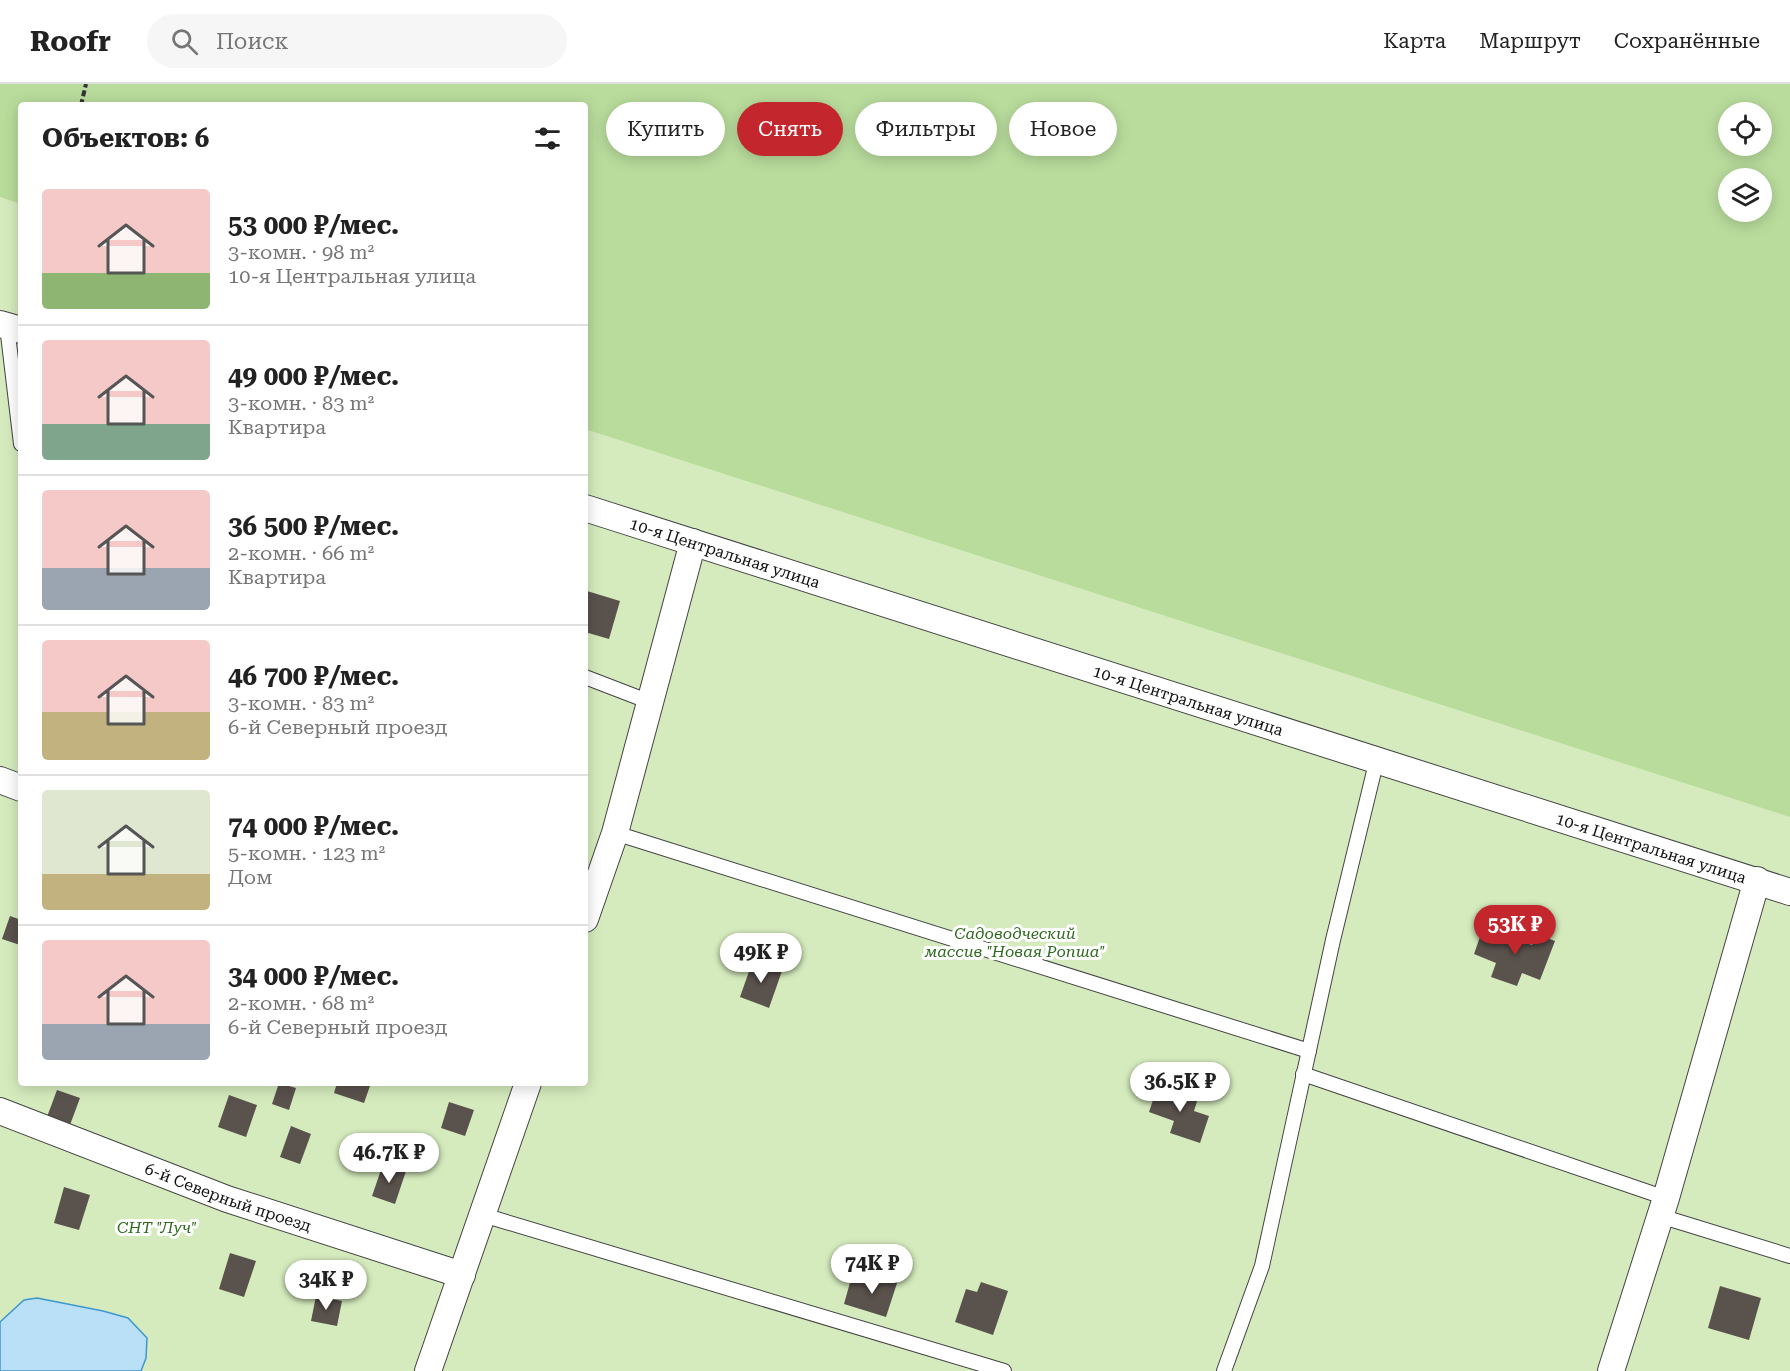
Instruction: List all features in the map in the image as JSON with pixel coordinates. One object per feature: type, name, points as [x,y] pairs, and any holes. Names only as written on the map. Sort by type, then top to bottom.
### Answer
[{"type":"street","name":"10-я Центральная улица","points":[[588,509],[1790,892]]},
{"type":"street","points":[[588,911],[615,833],[693,542]]},
{"type":"street","points":[[0,780],[18,787]]},
{"type":"street","points":[[1611,1371],[1663,1207],[1757,880]]},
{"type":"street","points":[[428,1371],[527,1086]]},
{"type":"street","name":"6-й Северный проезд","points":[[0,1111],[227,1198],[462,1275]]},
{"type":"lane","points":[[9,327],[18,415]]},
{"type":"lane","points":[[588,678],[650,702]]},
{"type":"lane","points":[[1224,1371],[1262,1266],[1333,940],[1377,759]]},
{"type":"lane","points":[[615,833],[1308,1051]]},
{"type":"lane","points":[[1304,1074],[1790,1256]]},
{"type":"lane","points":[[483,1215],[1004,1371]]},
{"type":"path","points":[[82,102],[86,84]]},
{"type":"green space","points":[[0,84],[1790,84],[1790,817],[588,430],[588,102],[18,102],[18,203],[0,197]]},
{"type":"green space","name":"Садоводческий массив \"Новая Ропша\"","points":[[0,163],[18,169],[18,1086],[588,1086],[588,354],[1790,743],[1790,1371],[0,1371]]},
{"type":"water","points":[[37,1298],[128,1318],[147,1338],[146,1358],[141,1371],[0,1371],[0,1322],[24,1300]]},
{"type":"building","points":[[588,591],[620,601],[609,639],[588,633]]},
{"type":"building","points":[[10,916],[18,919],[18,944],[2,939]]},
{"type":"building","points":[[1492,930],[1532,945],[1536,934],[1555,941],[1540,980],[1522,973],[1517,986],[1491,977],[1496,963],[1474,954],[1481,934],[1489,937]]},
{"type":"building","points":[[753,960],[782,971],[769,1008],[740,997]]},
{"type":"building","points":[[1158,1085],[1198,1098],[1194,1111],[1209,1116],[1200,1143],[1170,1133],[1174,1121],[1149,1112]]},
{"type":"building","points":[[278,1086],[296,1088],[289,1110],[272,1104]]},
{"type":"building","points":[[336,1086],[370,1086],[364,1103],[334,1093]]},
{"type":"building","points":[[57,1090],[80,1098],[67,1133],[44,1125]]},
{"type":"building","points":[[229,1095],[257,1105],[246,1137],[218,1127]]},
{"type":"building","points":[[449,1102],[474,1110],[465,1136],[441,1128]]},
{"type":"building","points":[[291,1126],[311,1134],[300,1164],[280,1157]]},
{"type":"building","points":[[383,1164],[406,1171],[395,1204],[372,1196]]},
{"type":"building","points":[[64,1187],[90,1195],[79,1230],[54,1223]]},
{"type":"building","points":[[230,1253],[256,1261],[244,1297],[219,1289]]},
{"type":"building","points":[[878,1273],[898,1280],[886,1317],[844,1304],[851,1279],[874,1286]]},
{"type":"building","points":[[981,1282],[1008,1291],[993,1335],[955,1322],[966,1289],[977,1292]]},
{"type":"building","points":[[1720,1286],[1761,1298],[1749,1340],[1708,1328]]},
{"type":"building","points":[[316,1296],[342,1301],[337,1326],[311,1321]]},
{"type":"park label","name":"СНТ \"Луч\"","points":[[157,1227]]}]
